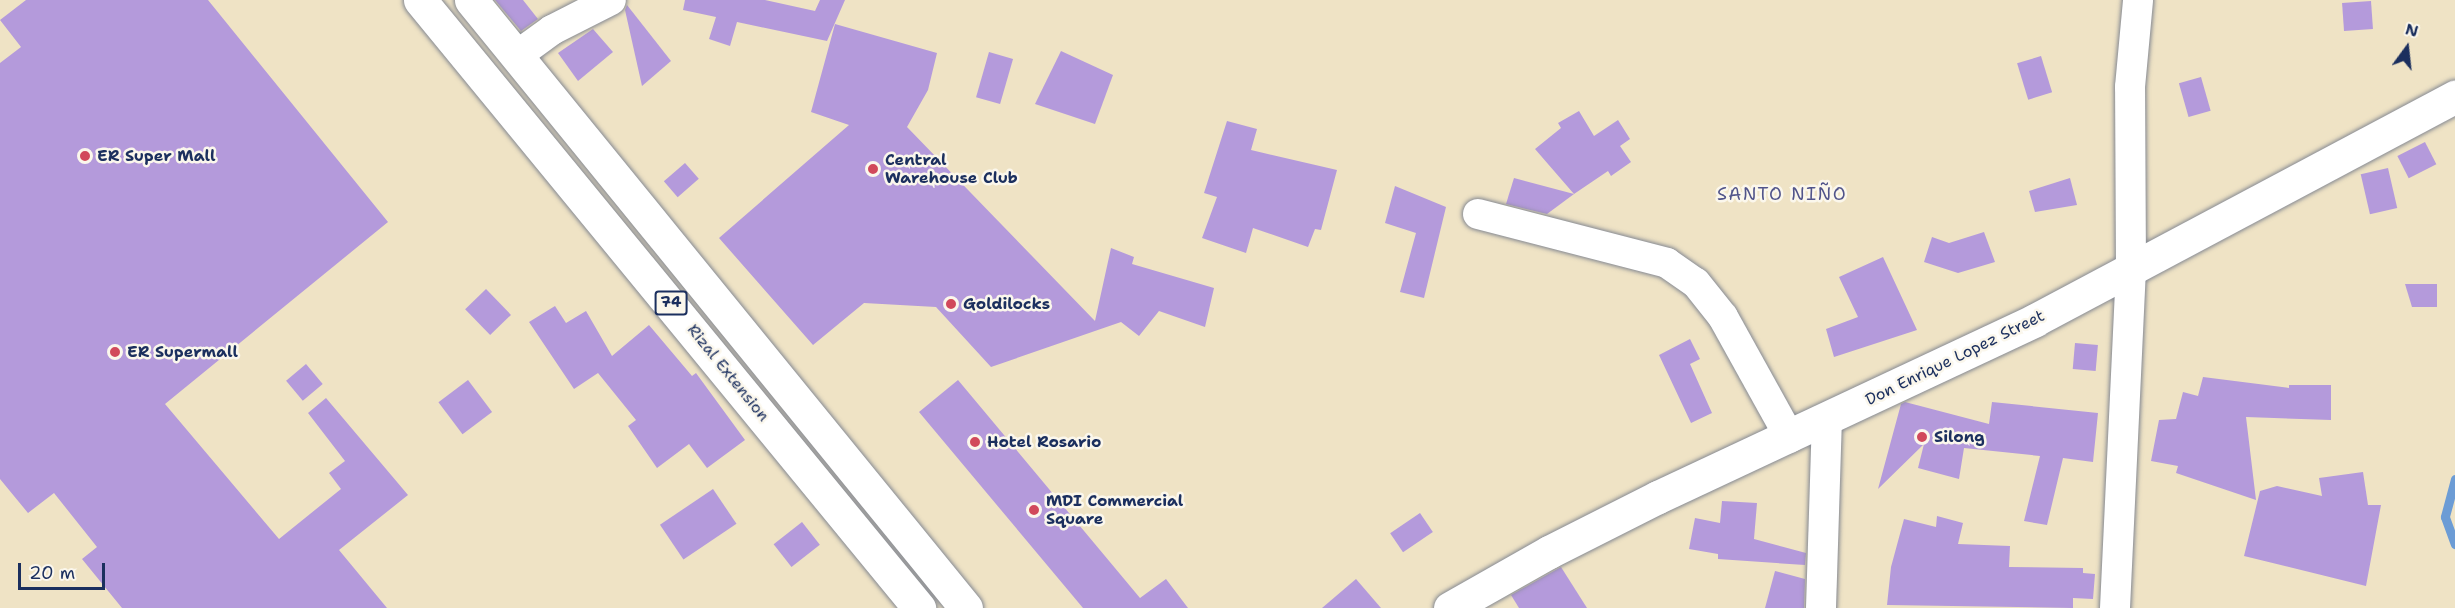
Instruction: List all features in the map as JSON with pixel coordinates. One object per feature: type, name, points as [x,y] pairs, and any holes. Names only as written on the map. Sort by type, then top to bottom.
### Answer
[{"type":"main road","name":"Rizal Extension","points":[[420,0],[919,608]]},
{"type":"main road","name":"74","points":[[471,0],[519,54],[554,106],[966,608]]},
{"type":"main road","name":"Don Enrique Lopez Street","points":[[1450,608],[1589,532],[2025,325],[2455,96]]},
{"type":"street","points":[[519,54],[552,30],[611,0]]},
{"type":"street","points":[[2115,608],[2130,268],[2130,87],[2138,0]]},
{"type":"street","points":[[1478,214],[1667,263],[1696,283],[1723,317],[1790,438]]},
{"type":"street","points":[[1821,608],[1827,420]]},
{"type":"building","name":"ER Supermall","points":[[26,0],[208,0],[388,222],[165,404],[279,539],[341,489],[329,473],[345,461],[308,413],[326,398],[408,495],[339,550],[387,608],[122,608],[82,559],[97,547],[54,493],[28,513],[0,479],[0,63],[21,47],[0,20]]},
{"type":"building","points":[[495,0],[523,0],[538,19],[521,31]]},
{"type":"building","points":[[685,0],[765,0],[815,11],[820,0],[845,0],[827,41],[737,22],[730,46],[709,39],[716,17],[683,10]]},
{"type":"building","points":[[2371,1],[2373,29],[2344,31],[2342,3]]},
{"type":"building","points":[[627,5],[671,61],[642,86],[625,10]]},
{"type":"building","name":"Central Warehouse Club","points":[[835,24],[937,53],[928,90],[907,127],[1095,321],[1111,248],[1134,257],[1132,264],[1214,288],[1205,327],[1159,311],[1139,336],[1121,322],[991,367],[936,307],[864,303],[813,345],[719,238],[849,125],[811,112]]},
{"type":"building","points":[[593,29],[613,52],[578,81],[558,53]]},
{"type":"building","points":[[1061,51],[1113,75],[1095,124],[1035,104]]},
{"type":"building","points":[[989,52],[1013,59],[1000,104],[976,97]]},
{"type":"building","points":[[2041,56],[2052,92],[2028,100],[2017,63]]},
{"type":"building","points":[[2201,77],[2211,111],[2189,117],[2179,83]]},
{"type":"building","points":[[1579,111],[1594,136],[1618,120],[1630,139],[1620,146],[1631,162],[1611,176],[1608,171],[1574,194],[1535,149],[1561,128],[1558,123]]},
{"type":"building","points":[[1227,121],[1257,129],[1251,150],[1337,170],[1321,230],[1315,229],[1308,247],[1253,228],[1246,253],[1202,238],[1217,197],[1204,193]]},
{"type":"building","points":[[2425,142],[2436,164],[2409,178],[2397,156]]},
{"type":"building","points":[[685,163],[699,179],[678,197],[664,181]]},
{"type":"building","points":[[2388,168],[2397,208],[2370,214],[2361,174]]},
{"type":"building","points":[[1514,178],[1574,194],[1547,214],[1506,204]]},
{"type":"building","points":[[2070,178],[2077,205],[2035,212],[2029,191]]},
{"type":"building","points":[[1395,186],[1446,207],[1424,298],[1400,292],[1416,233],[1385,223]]},
{"type":"building","points":[[1984,232],[1995,262],[1958,273],[1924,262],[1932,237],[1949,243]]},
{"type":"building","points":[[1883,257],[1917,330],[1834,357],[1826,329],[1858,317],[1839,277]]},
{"type":"building","points":[[2405,284],[2437,284],[2437,307],[2412,307]]},
{"type":"building","points":[[486,289],[511,315],[490,335],[465,309]]},
{"type":"building","points":[[555,306],[566,323],[586,311],[612,356],[649,325],[692,376],[696,373],[745,440],[707,468],[689,444],[657,468],[628,426],[636,420],[598,373],[574,389],[529,322]]},
{"type":"building","points":[[1690,339],[1700,359],[1690,364],[1712,413],[1691,423],[1659,355]]},
{"type":"building","points":[[2075,343],[2098,345],[2096,371],[2073,369]]},
{"type":"building","points":[[306,364],[323,384],[303,401],[286,381]]},
{"type":"building","points":[[2203,377],[2289,388],[2289,385],[2331,385],[2331,420],[2246,417],[2256,500],[2176,473],[2178,466],[2151,461],[2159,420],[2176,419],[2183,392],[2198,396]]},
{"type":"building","points":[[468,380],[492,412],[463,434],[438,402]]},
{"type":"building","name":"MDI Commercial Square","points":[[958,380],[1140,598],[1166,579],[1188,608],[1083,608],[919,412]]},
{"type":"building","points":[[1905,402],[1989,424],[1992,402],[2098,413],[2093,462],[2063,458],[2047,525],[2024,521],[2040,456],[1964,448],[1959,479],[1918,468],[1924,444],[1878,489],[1901,404]]},
{"type":"building","points":[[2363,472],[2368,505],[2381,505],[2366,586],[2244,556],[2260,491],[2277,486],[2322,496],[2319,478]]},
{"type":"building","points":[[713,489],[736,524],[683,560],[660,525]]},
{"type":"building","points":[[1722,501],[1757,503],[1754,539],[1806,553],[1805,565],[1718,559],[1718,554],[1689,549],[1695,518],[1720,523]]},
{"type":"building","points":[[1420,513],[1433,532],[1403,552],[1390,533]]},
{"type":"building","points":[[1937,516],[1963,523],[1958,544],[2010,546],[2009,567],[2083,568],[2083,573],[2095,574],[2093,599],[2073,598],[2073,608],[1887,605],[1891,567],[1904,519],[1936,527]]},
{"type":"building","points":[[802,522],[820,545],[791,567],[774,544]]},
{"type":"building","points":[[1561,567],[1587,608],[1519,608],[1511,595]]},
{"type":"building","points":[[1775,571],[1805,579],[1804,608],[1765,608]]},
{"type":"building","points":[[1356,579],[1381,608],[1322,608]]},
{"type":"waterway","points":[[2455,479],[2445,517],[2455,544]]},
{"type":"place","name":"ER Super Mall","points":[[85,156]]},
{"type":"place","name":"Central Warehouse Club","points":[[873,169]]},
{"type":"place","name":"Goldilocks","points":[[951,304]]},
{"type":"place","name":"ER Supermall","points":[[115,352]]},
{"type":"place","name":"Silong","points":[[1922,437]]},
{"type":"place","name":"Hotel Rosario","points":[[975,442]]},
{"type":"place","name":"MDI Commercial Square","points":[[1034,510]]},
{"type":"district","name":"SANTO NIÑO","points":[[1782,194]]}]
